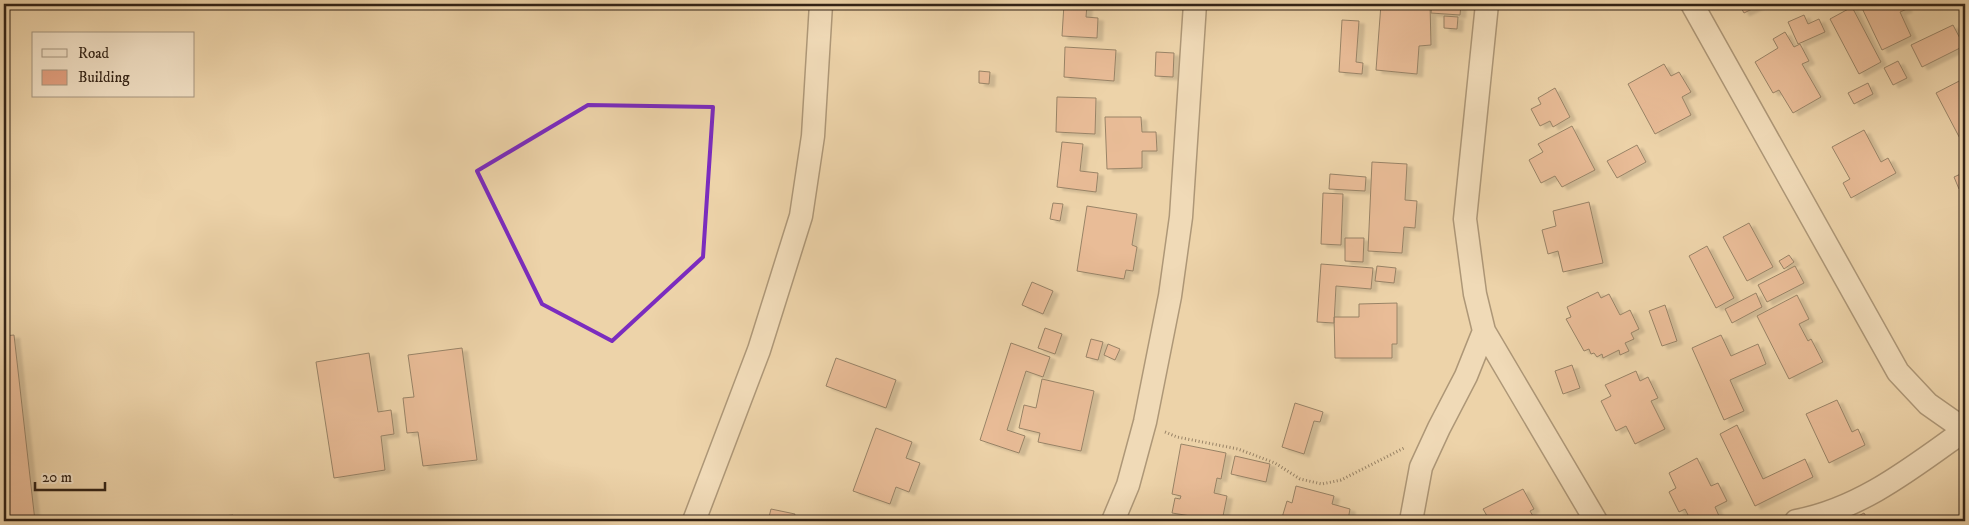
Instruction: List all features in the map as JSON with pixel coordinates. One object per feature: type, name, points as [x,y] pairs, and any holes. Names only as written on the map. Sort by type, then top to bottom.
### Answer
[{"type":"street","points":[[694,521],[760,350],[800,216],[813,136],[821,4]]},
{"type":"street","points":[[1112,521],[1128,485],[1145,422],[1170,296],[1182,217],[1196,4]]},
{"type":"street","points":[[1487,4],[1465,219],[1475,294],[1484,331],[1596,521]]},
{"type":"street","points":[[1692,4],[1898,372],[1928,404],[1965,430],[1879,490],[1819,517],[1796,521]]},
{"type":"street","points":[[1411,521],[1421,467],[1466,376],[1484,331]]},
{"type":"path","points":[[1145,422],[1177,437],[1238,448],[1275,464],[1300,479],[1322,484],[1341,480],[1406,447]]},
{"type":"highlighted area","points":[[588,105],[713,107],[703,257],[612,341],[542,304],[477,171]]},
{"type":"building","points":[[1064,4],[1087,5],[1086,17],[1098,18],[1097,38],[1062,36]]},
{"type":"building","points":[[1381,4],[1430,4],[1431,45],[1419,46],[1417,74],[1376,70]]},
{"type":"building","points":[[1432,4],[1461,4],[1460,15],[1431,13]]},
{"type":"building","points":[[1739,4],[1762,4],[1744,13]]},
{"type":"building","points":[[1860,4],[1904,4],[1907,9],[1900,12],[1911,36],[1882,50]]},
{"type":"building","points":[[1852,7],[1881,62],[1859,74],[1830,19]]},
{"type":"building","points":[[1804,15],[1808,24],[1819,19],[1825,32],[1798,44],[1788,22]]},
{"type":"building","points":[[1444,16],[1458,17],[1457,29],[1444,28]]},
{"type":"building","points":[[1342,20],[1359,21],[1356,62],[1363,63],[1362,74],[1339,72]]},
{"type":"building","points":[[1953,25],[1964,46],[1922,67],[1911,45]]},
{"type":"building","points":[[1785,32],[1794,47],[1800,44],[1809,61],[1802,64],[1821,97],[1793,113],[1779,90],[1773,93],[1755,62],[1778,48],[1773,39]]},
{"type":"building","points":[[1065,47],[1116,50],[1114,81],[1064,77]]},
{"type":"building","points":[[1156,52],[1174,53],[1173,77],[1155,76]]},
{"type":"building","points":[[1898,61],[1907,78],[1893,85],[1884,68]]},
{"type":"building","points":[[1664,64],[1671,76],[1679,72],[1691,92],[1682,97],[1691,115],[1655,134],[1628,84]]},
{"type":"building","points":[[979,71],[990,72],[989,84],[979,83]]},
{"type":"building","points":[[1965,78],[1965,148],[1936,93]]},
{"type":"building","points":[[1868,83],[1873,94],[1854,104],[1848,93]]},
{"type":"building","points":[[1555,88],[1570,117],[1553,127],[1550,121],[1540,126],[1531,109],[1541,104],[1538,98]]},
{"type":"building","points":[[1057,97],[1096,98],[1095,134],[1056,132]]},
{"type":"building","points":[[1105,117],[1141,117],[1142,132],[1156,132],[1157,151],[1142,151],[1142,168],[1107,169]]},
{"type":"building","points":[[1572,126],[1595,170],[1562,187],[1555,176],[1541,183],[1529,160],[1543,152],[1538,144]]},
{"type":"building","points":[[1864,130],[1881,162],[1888,158],[1896,173],[1851,198],[1843,183],[1850,179],[1832,147]]},
{"type":"building","points":[[1062,142],[1083,144],[1080,171],[1098,173],[1096,192],[1057,187]]},
{"type":"building","points":[[1637,145],[1646,162],[1617,178],[1607,161]]},
{"type":"building","points":[[1372,162],[1407,164],[1405,200],[1417,201],[1415,228],[1404,227],[1402,253],[1368,251]]},
{"type":"building","points":[[1965,172],[1965,186],[1959,189],[1954,177]]},
{"type":"building","points":[[1330,174],[1366,177],[1365,191],[1329,189]]},
{"type":"building","points":[[1323,193],[1343,194],[1341,245],[1321,244]]},
{"type":"building","points":[[1589,202],[1603,263],[1563,272],[1558,251],[1548,254],[1542,230],[1556,226],[1553,211]]},
{"type":"building","points":[[1053,203],[1063,204],[1060,221],[1050,219]]},
{"type":"building","points":[[1087,206],[1137,214],[1132,245],[1137,247],[1133,271],[1126,270],[1124,279],[1077,271]]},
{"type":"building","points":[[1749,223],[1773,267],[1747,281],[1723,237]]},
{"type":"building","points":[[1345,238],[1364,238],[1363,262],[1345,261]]},
{"type":"building","points":[[1707,246],[1734,298],[1716,308],[1689,256]]},
{"type":"building","points":[[1789,255],[1794,262],[1784,269],[1779,261]]},
{"type":"building","points":[[1321,264],[1373,268],[1371,289],[1336,286],[1334,323],[1317,322]]},
{"type":"building","points":[[1377,266],[1396,268],[1394,283],[1375,281]]},
{"type":"building","points":[[1795,266],[1804,283],[1767,302],[1758,285]]},
{"type":"building","points":[[1032,282],[1053,291],[1043,314],[1022,305]]},
{"type":"building","points":[[1598,292],[1601,298],[1609,294],[1620,315],[1630,310],[1639,329],[1631,333],[1634,339],[1625,343],[1629,351],[1620,355],[1619,350],[1603,358],[1602,354],[1597,357],[1594,353],[1591,354],[1589,349],[1584,351],[1566,319],[1571,317],[1567,307]]},
{"type":"building","points":[[1756,293],[1762,307],[1732,323],[1725,309]]},
{"type":"building","points":[[1797,295],[1809,319],[1799,324],[1808,341],[1811,339],[1823,362],[1789,379],[1757,316]]},
{"type":"building","points":[[1397,303],[1397,344],[1392,344],[1392,358],[1335,358],[1334,317],[1359,317],[1359,304]]},
{"type":"building","points":[[1665,305],[1677,341],[1662,346],[1649,311]]},
{"type":"building","points":[[1045,328],[1062,334],[1055,354],[1038,348]]},
{"type":"building","points":[[14,335],[35,521],[4,521],[4,336]]},
{"type":"building","points":[[1721,335],[1731,356],[1758,344],[1766,364],[1730,380],[1744,411],[1724,420],[1692,348]]},
{"type":"building","points":[[1091,339],[1103,342],[1098,360],[1086,357]]},
{"type":"building","points":[[1011,343],[1050,357],[1043,377],[1026,371],[1007,430],[1025,436],[1019,453],[980,440]]},
{"type":"building","points":[[1108,344],[1120,349],[1115,360],[1104,355]]},
{"type":"building","points":[[462,348],[477,460],[423,466],[418,432],[407,433],[403,398],[414,397],[408,355]]},
{"type":"building","points":[[369,353],[378,412],[391,410],[394,434],[381,436],[385,470],[334,478],[316,362]]},
{"type":"building","points":[[836,358],[896,380],[886,408],[826,386]]},
{"type":"building","points":[[1572,365],[1580,388],[1563,394],[1555,371]]},
{"type":"building","points":[[1636,371],[1640,381],[1648,377],[1658,398],[1651,401],[1665,429],[1635,444],[1626,426],[1616,431],[1601,401],[1611,396],[1605,385]]},
{"type":"building","points":[[1042,379],[1094,391],[1081,451],[1038,442],[1040,433],[1019,428],[1024,405],[1036,408]]},
{"type":"building","points":[[1837,400],[1852,432],[1858,429],[1865,445],[1829,463],[1806,414]]},
{"type":"building","points":[[1295,403],[1323,412],[1320,422],[1314,421],[1304,454],[1282,447]]},
{"type":"building","points":[[1737,425],[1763,479],[1805,459],[1813,477],[1755,506],[1720,434]]},
{"type":"building","points":[[876,428],[912,442],[906,458],[920,463],[909,492],[896,487],[890,504],[853,491]]},
{"type":"building","points":[[1181,444],[1226,453],[1221,479],[1217,478],[1214,493],[1227,496],[1222,521],[1172,513],[1175,498],[1180,499],[1181,496],[1172,494]]},
{"type":"building","points":[[1235,456],[1270,464],[1266,482],[1231,474]]},
{"type":"building","points":[[1697,458],[1711,486],[1718,483],[1727,501],[1715,507],[1719,516],[1708,521],[1691,521],[1685,509],[1679,512],[1669,492],[1676,488],[1669,473]]},
{"type":"building","points":[[1296,486],[1334,496],[1332,504],[1350,509],[1348,520],[1350,521],[1281,521],[1287,501],[1292,503]]},
{"type":"building","points":[[1523,489],[1534,509],[1530,511],[1536,521],[1490,521],[1483,509]]},
{"type":"building","points":[[771,509],[795,514],[793,521],[768,521]]},
{"type":"building","points":[[1864,513],[1869,521],[1849,521]]},
{"type":"building","points":[[233,515],[233,521],[176,521]]}]
